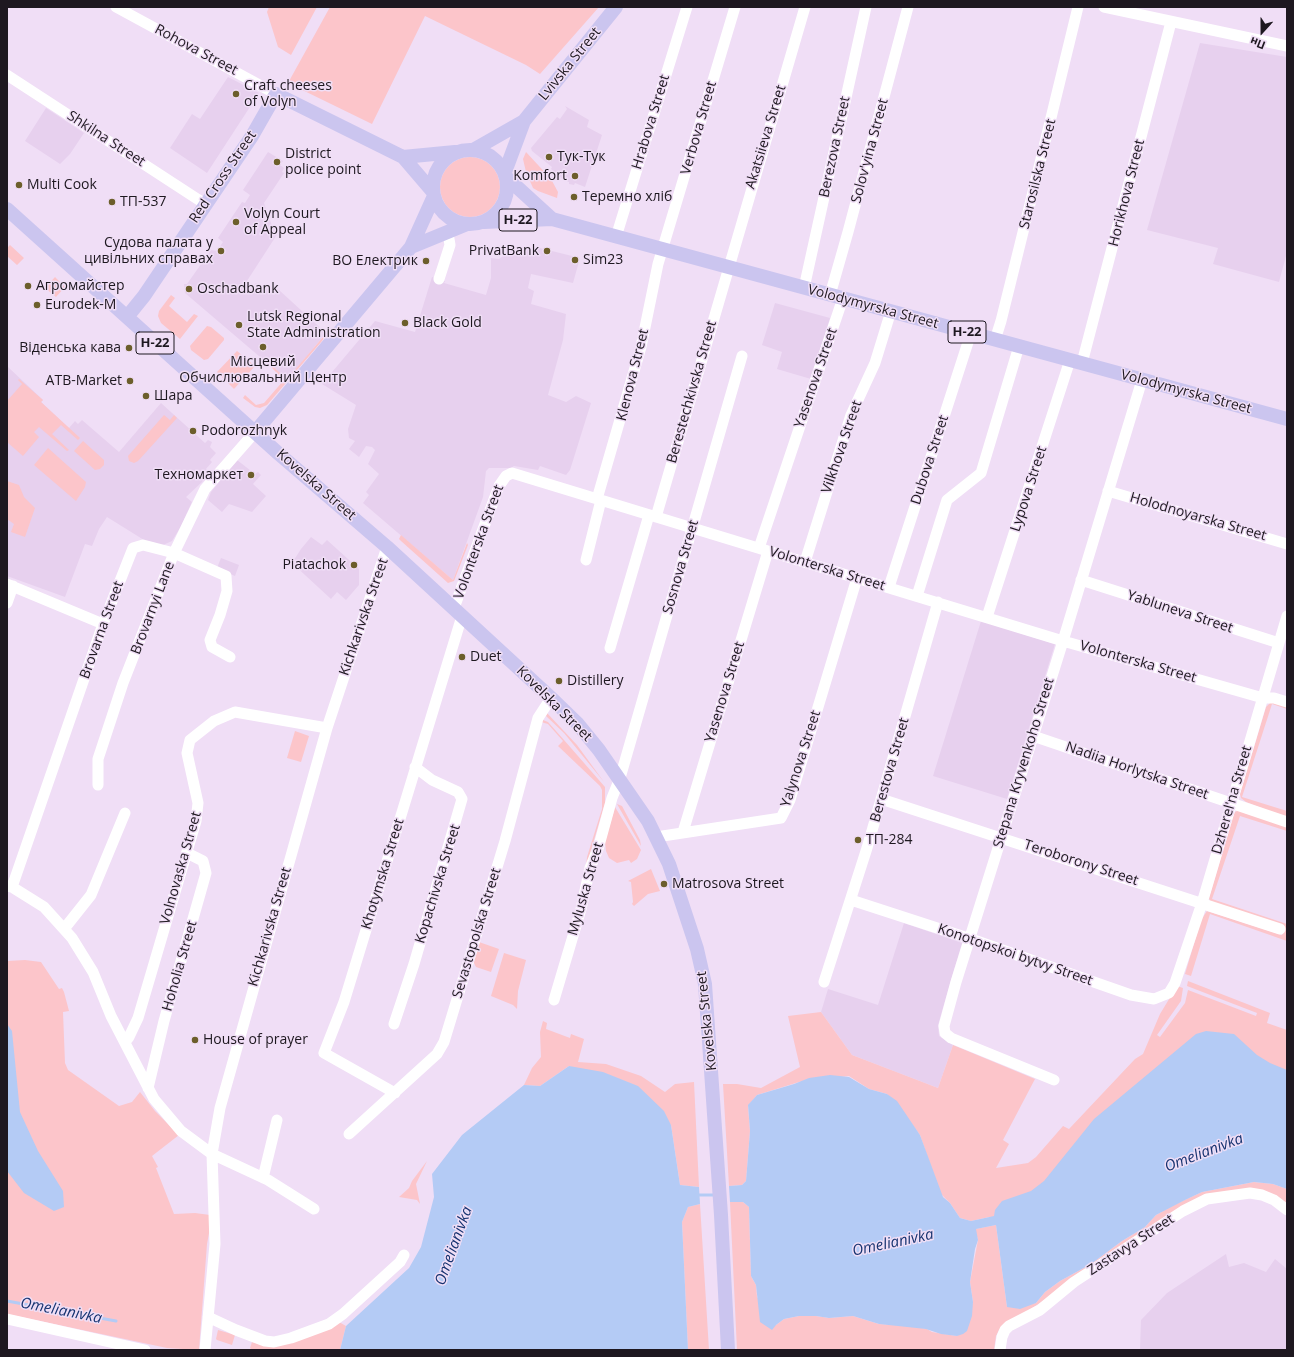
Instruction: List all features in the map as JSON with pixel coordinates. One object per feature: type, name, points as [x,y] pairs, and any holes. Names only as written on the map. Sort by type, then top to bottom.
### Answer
[{"type":"main road","name":"Lvivska Street","points":[[505,175],[524,121],[616,7]]},
{"type":"main road","points":[[276,94],[403,157],[434,194],[438,206],[446,215],[456,221],[467,224]]},
{"type":"main road","name":"Red Cross Street","points":[[127,318],[144,296],[252,136],[276,94]]},
{"type":"main road","name":"Lvivska Street","points":[[473,150],[524,121]]},
{"type":"main road","name":"Н-22","points":[[254,432],[411,247],[434,194],[434,179],[438,168],[446,158],[457,152],[473,150],[486,153],[497,161],[505,175]]},
{"type":"main road","points":[[403,157],[457,152]]},
{"type":"main road","points":[[484,222],[495,214],[504,204],[507,191],[505,175]]},
{"type":"main road","name":"Volodymyrska Street","points":[[505,175],[552,219]]},
{"type":"main road","name":"Kovelska Street","points":[[7,209],[254,432],[387,547],[551,698],[577,724],[620,778],[648,821],[669,864],[688,918],[705,984],[719,1175],[728,1350]]},
{"type":"main road","name":"Volodymyrska Street","points":[[484,222],[552,219],[1287,419]]},
{"type":"main road","name":"Н-22","points":[[411,247],[467,224],[484,222]]},
{"type":"street","name":"Rohova Street","points":[[116,7],[276,94]]},
{"type":"street","name":"Hrabova Street","points":[[616,237],[687,7]]},
{"type":"street","name":"Verbova Street","points":[[664,250],[735,7]]},
{"type":"street","name":"Akatsiieva Street","points":[[728,267],[805,7]]},
{"type":"street","name":"Berezova Street","points":[[804,288],[866,7]]},
{"type":"street","name":"Solov'yina Street","points":[[836,296],[850,224],[908,7]]},
{"type":"street","name":"Starosilska Street","points":[[995,340],[1025,228],[1078,7]]},
{"type":"street","points":[[1104,7],[1287,46]]},
{"type":"street","name":"Horikhova Street","points":[[1076,362],[1171,22]]},
{"type":"street","name":"Shkilna Street","points":[[7,75],[205,204]]},
{"type":"street","points":[[439,279],[450,244],[448,233]]},
{"type":"street","name":"Klenova Street","points":[[586,560],[599,499],[634,375],[658,264],[664,250]]},
{"type":"street","name":"Berestechkivska Street","points":[[610,648],[653,516],[728,267]]},
{"type":"street","name":"Yasenova Street","points":[[683,832],[836,296]]},
{"type":"street","name":"Vilkhova Street","points":[[805,562],[850,415],[875,363],[891,311]]},
{"type":"street","name":"Dubova Street","points":[[889,587],[971,333]]},
{"type":"street","points":[[916,596],[947,500],[981,473],[1019,346]]},
{"type":"street","name":"Sosnova Street","points":[[620,778],[742,356]]},
{"type":"street","name":"Lypova Street","points":[[987,617],[1076,362]]},
{"type":"street","name":"Stepana Kryvenkoho Street","points":[[1054,1080],[962,1043],[945,1033],[944,1026],[956,982],[1063,641],[1142,380]]},
{"type":"street","points":[[174,553],[205,489],[254,432]]},
{"type":"street","name":"Volonterska Street","points":[[458,612],[499,486],[506,476],[512,473],[1063,641],[1263,698],[1274,698],[1287,702]]},
{"type":"street","name":"Holodnoyarska Street","points":[[1108,491],[1287,544]]},
{"type":"street","name":"Brovarna Street","points":[[10,886],[103,624],[133,548],[143,545],[174,553]]},
{"type":"street","name":"Kichkarivska Street","points":[[205,1350],[214,1244],[212,1154],[227,1080],[327,728],[387,547]]},
{"type":"street","name":"Brovarnyi Lane","points":[[98,785],[98,759],[123,683],[174,553],[226,576],[227,591],[220,615],[210,640],[212,647],[230,657]]},
{"type":"street","name":"Yalynova Street","points":[[656,837],[781,818],[790,800],[857,578]]},
{"type":"street","name":"Yabluneva Street","points":[[1081,580],[1279,643]]},
{"type":"street","points":[[7,603],[10,585],[103,624]]},
{"type":"street","name":"Berestova Street","points":[[824,982],[882,799],[938,602]]},
{"type":"street","name":"Khotymska Street","points":[[395,1093],[324,1053],[344,1002],[415,767],[458,612]]},
{"type":"street","name":"Dzherelʹna Street","points":[[1175,983],[1202,903],[1287,616]]},
{"type":"street","name":"Sevastopolska Street","points":[[349,1134],[437,1054],[448,1033],[505,841],[538,718],[551,698]]},
{"type":"street","name":"Volnovaska Street","points":[[125,1042],[138,1018],[187,853],[198,808],[186,753],[189,742],[214,721],[235,712],[327,728]]},
{"type":"street","name":"Nadiia Horlytska Street","points":[[1033,736],[1287,822]]},
{"type":"street","name":"Kopachivska Street","points":[[394,1024],[414,964],[462,799],[458,792],[432,780],[415,767]]},
{"type":"street","name":"Myluska Street","points":[[554,1000],[581,909],[590,868],[598,848],[612,798],[620,778]]},
{"type":"street","name":"Teroborony Street","points":[[882,799],[1280,929]]},
{"type":"street","points":[[64,929],[91,895],[125,813]]},
{"type":"street","name":"Hoholia Street","points":[[148,1088],[164,1021],[206,873],[203,861],[187,853]]},
{"type":"street","points":[[10,886],[44,907],[64,929],[93,972],[107,1007],[157,1104],[181,1131],[212,1154],[263,1178],[314,1209]]},
{"type":"street","name":"Konotopskoi bytvy Street","points":[[851,900],[970,939],[1131,995],[1154,999],[1162,997],[1169,993],[1175,983]]},
{"type":"street","points":[[263,1178],[277,1120]]},
{"type":"street","name":"Zastavya Street","points":[[1000,1350],[1002,1337],[1005,1330],[1009,1326],[1044,1307],[1074,1282],[1183,1211],[1207,1199],[1250,1194],[1268,1198],[1287,1210]]},
{"type":"street","points":[[208,1317],[265,1341],[274,1342],[291,1338],[329,1324],[343,1314],[400,1262],[404,1255]]},
{"type":"street","points":[[7,1319],[145,1350]]},
{"type":"shaded area","points":[[269,7],[317,7],[291,55],[278,47],[267,12]]},
{"type":"shaded area","points":[[330,7],[599,7],[540,74],[526,65],[425,16],[372,124],[288,83]]},
{"type":"shaded area","points":[[1200,43],[1287,57],[1287,252],[1279,282],[1213,264],[1218,248],[1147,230]]},
{"type":"shaded area","points":[[228,77],[259,93],[207,173],[170,148],[192,114],[200,119]]},
{"type":"shaded area","points":[[565,106],[589,120],[587,127],[602,135],[585,187],[575,183],[574,185],[569,184],[569,182],[564,180],[551,169],[552,167],[532,151],[531,148],[557,117],[560,119],[567,109]]},
{"type":"shaded area","points":[[46,108],[84,133],[70,154],[60,164],[25,141]]},
{"type":"shaded area","points":[[268,152],[283,161],[280,165],[284,168],[282,172],[284,173],[264,203],[272,226],[278,233],[245,284],[251,289],[256,283],[259,286],[261,284],[274,295],[279,290],[326,333],[287,380],[185,293],[184,284],[187,284],[211,250],[217,251],[223,242],[218,238],[242,202],[245,203],[250,195],[243,190]]},
{"type":"shaded area","points":[[526,152],[551,179],[558,192],[557,198],[533,188],[526,172],[523,159]]},
{"type":"shaded area","points":[[470,157],[487,162],[495,170],[500,187],[495,204],[487,212],[470,217],[453,212],[445,204],[440,187],[445,170],[453,162]]},
{"type":"shaded area","points":[[10,245],[24,258],[17,265],[7,256],[7,248]]},
{"type":"shaded area","points":[[536,247],[580,258],[573,283],[531,274],[528,288],[534,291],[531,304],[566,314],[563,340],[548,395],[566,402],[576,396],[591,403],[570,470],[566,475],[540,466],[538,470],[514,466],[511,468],[489,468],[486,471],[483,497],[453,580],[363,503],[369,495],[366,492],[379,474],[368,464],[375,450],[372,447],[366,446],[359,457],[349,449],[355,441],[349,438],[348,429],[356,405],[322,384],[375,321],[415,332],[432,277],[445,281],[444,283],[486,295],[491,278],[491,258],[499,259],[519,248],[529,250],[535,249]]},
{"type":"shaded area","points":[[55,277],[65,287],[56,297],[45,288]]},
{"type":"shaded area","points":[[171,295],[175,298],[169,306],[187,322],[194,314],[198,316],[180,339],[161,323],[158,316],[159,311]]},
{"type":"shaded area","points":[[775,303],[830,318],[811,379],[777,369],[782,352],[762,345]]},
{"type":"shaded area","points":[[207,326],[211,327],[224,338],[224,340],[208,359],[204,360],[191,350],[190,346]]},
{"type":"shaded area","points":[[329,330],[322,341],[267,405],[260,408],[255,407],[243,398],[245,395],[256,405],[264,403],[284,380],[272,368],[271,365],[287,379]]},
{"type":"shaded area","points":[[237,351],[255,366],[234,389],[217,372]]},
{"type":"shaded area","points":[[8,367],[43,400],[41,402],[69,428],[75,421],[78,424],[82,420],[119,452],[161,403],[205,443],[208,440],[212,442],[210,447],[216,453],[210,460],[212,462],[206,469],[209,472],[202,482],[186,497],[192,502],[172,541],[163,545],[152,545],[107,517],[99,529],[92,546],[85,544],[65,597],[7,576]]},
{"type":"shaded area","points":[[19,379],[43,400],[41,402],[80,438],[78,440],[61,425],[52,434],[69,450],[67,451],[39,427],[34,432],[39,437],[23,456],[7,442],[7,401],[22,384],[18,380]]},
{"type":"shaded area","points":[[164,415],[170,420],[174,415],[177,418],[138,461],[134,463],[129,461],[128,456]]},
{"type":"shaded area","points":[[83,441],[104,460],[104,465],[100,469],[95,470],[74,451]]},
{"type":"shaded area","points":[[48,448],[86,482],[85,487],[76,501],[34,465]]},
{"type":"shaded area","points":[[237,460],[255,474],[258,472],[261,475],[253,484],[266,496],[252,512],[229,504],[222,512],[208,500],[211,492]]},
{"type":"shaded area","points":[[7,481],[19,485],[24,497],[35,508],[25,537],[11,532],[14,524],[7,519]]},
{"type":"shaded area","points":[[401,535],[453,580],[467,543],[468,545],[454,581],[448,583],[399,539]]},
{"type":"shaded area","points":[[311,537],[322,545],[327,540],[359,569],[359,585],[346,600],[337,592],[331,599],[292,563]]},
{"type":"shaded area","points":[[221,558],[239,565],[235,576],[217,568]]},
{"type":"shaded area","points":[[981,621],[1055,644],[1007,799],[933,776]]},
{"type":"shaded area","points":[[1271,702],[1287,706],[1287,709],[1272,704],[1242,797],[1287,811],[1287,818],[1246,802],[1241,798],[1240,794],[1266,707]]},
{"type":"shaded area","points":[[547,713],[577,745],[604,782],[564,733],[546,716]]},
{"type":"shaded area","points":[[543,720],[548,722],[605,787],[605,803],[586,867],[587,857],[602,809],[602,790],[600,786],[558,746],[563,741],[548,724],[541,722]]},
{"type":"shaded area","points":[[295,731],[309,736],[301,762],[287,758]]},
{"type":"shaded area","points":[[617,804],[622,806],[640,840],[641,846]]},
{"type":"shaded area","points":[[615,807],[641,850],[637,859],[631,863],[629,860],[617,863],[609,858],[606,851],[605,842]]},
{"type":"shaded area","points":[[1239,810],[1287,824],[1287,831],[1240,816],[1212,899],[1287,924],[1287,941],[1210,914],[1191,976],[1185,974],[1201,920],[1207,911],[1282,935],[1285,928],[1210,901],[1209,898],[1233,817],[1235,812]]},
{"type":"shaded area","points":[[651,869],[660,891],[648,894],[634,906],[632,904],[631,882],[628,881]]},
{"type":"shaded area","points":[[904,923],[962,943],[938,1025],[939,1036],[953,1045],[938,1088],[852,1055],[821,1012],[828,989],[878,1005]]},
{"type":"shaded area","points":[[479,942],[499,949],[491,972],[476,967],[473,961]]},
{"type":"shaded area","points":[[504,953],[526,960],[518,991],[517,1009],[513,1005],[491,996]]},
{"type":"shaded area","points":[[25,960],[41,962],[59,989],[62,988],[64,992],[69,1011],[63,1012],[65,1063],[68,1070],[119,1106],[132,1102],[140,1092],[155,1111],[179,1135],[152,1156],[158,1167],[156,1168],[174,1214],[195,1213],[210,1215],[212,1217],[207,1244],[199,1350],[167,1348],[7,1314],[7,961]]},
{"type":"shaded area","points":[[1188,981],[1270,1013],[1267,1023],[1287,1030],[1287,1074],[1058,1173],[996,1218],[989,1217],[971,1221],[960,1218],[950,1203],[940,1193],[920,1135],[905,1115],[887,1094],[869,1089],[849,1076],[799,1082],[757,1095],[748,1106],[750,1131],[746,1181],[742,1185],[729,1186],[723,1084],[737,1084],[761,1088],[800,1067],[788,1016],[821,1012],[852,1055],[938,1088],[953,1045],[1035,1079],[1003,1140],[1009,1144],[996,1168],[1028,1163],[1036,1157],[1063,1126],[1069,1129],[1135,1059],[1143,1054],[1160,1014],[1177,986],[1183,988],[1181,1001],[1157,1035],[1160,1037],[1185,1003],[1188,990],[1256,1016],[1257,1013],[1187,986]]},
{"type":"shaded area","points":[[543,1021],[547,1023],[546,1029],[570,1038],[571,1034],[584,1039],[578,1062],[606,1064],[641,1076],[665,1092],[675,1084],[694,1082],[699,1187],[680,1185],[671,1125],[569,1066],[540,1086],[524,1085],[532,1068],[541,1057],[540,1032]]},
{"type":"shaded area","points":[[427,1161],[416,1184],[420,1204],[417,1200],[399,1197],[409,1188],[412,1181]]},
{"type":"shaded area","points":[[1254,1182],[1273,1184],[1287,1189],[1287,1208],[1276,1200],[1205,1194],[999,1330],[996,1336],[994,1350],[737,1350],[730,1202],[743,1202],[749,1207],[751,1276],[756,1285],[757,1297],[776,1325],[784,1319],[799,1316],[829,1318],[853,1316],[879,1324],[912,1326],[927,1329],[932,1332],[957,1336],[973,1302],[970,1282],[978,1240],[975,1229],[996,1225],[1007,1307],[1036,1303],[1045,1292],[1060,1281],[1091,1264],[1122,1241],[1145,1227],[1156,1215],[1202,1192]]},
{"type":"shaded area","points":[[700,1204],[709,1350],[688,1350],[682,1222],[688,1207]]},
{"type":"shaded area","points":[[1226,1254],[1229,1267],[1244,1263],[1266,1272],[1275,1259],[1287,1269],[1287,1350],[1140,1350],[1141,1320],[1167,1293]]},
{"type":"shaded area","points":[[339,1322],[346,1326],[340,1350],[252,1350],[250,1348],[252,1342],[269,1345]]},
{"type":"shaded area","points":[[218,1330],[235,1335],[232,1345],[216,1339]]},
{"type":"water","points":[[7,1024],[12,1031],[20,1112],[38,1151],[63,1191],[64,1207],[54,1211],[24,1193],[7,1171]]},
{"type":"water","points":[[1206,1031],[1234,1034],[1257,1055],[1270,1063],[1287,1070],[1287,1189],[1273,1184],[1254,1182],[1202,1192],[1156,1215],[1145,1227],[1122,1241],[1091,1264],[1060,1281],[1045,1292],[1036,1303],[1020,1309],[1007,1307],[996,1225],[976,1229],[978,1240],[975,1249],[970,1282],[973,1302],[972,1316],[967,1331],[957,1336],[941,1334],[926,1329],[879,1324],[853,1316],[829,1318],[799,1316],[784,1319],[772,1330],[760,1322],[756,1285],[751,1276],[749,1207],[743,1202],[730,1202],[729,1186],[742,1185],[746,1181],[750,1131],[748,1105],[757,1095],[809,1078],[830,1075],[849,1077],[869,1089],[887,1094],[897,1101],[920,1135],[943,1197],[950,1203],[960,1218],[971,1221],[994,1216],[995,1210],[1002,1201],[1031,1191],[1044,1181],[1094,1119],[1196,1034]]},
{"type":"water","points":[[569,1066],[603,1072],[638,1086],[664,1111],[671,1125],[680,1185],[699,1187],[700,1204],[688,1207],[682,1222],[688,1350],[340,1350],[346,1326],[409,1268],[421,1247],[434,1197],[432,1174],[462,1135],[524,1085],[540,1086]]},
{"type":"waterway","name":"Omelianivka","points":[[696,1195],[717,1195]]},
{"type":"waterway","name":"Omelianivka","points":[[7,1301],[116,1321]]},
{"type":"place","name":"Craft cheeses of Volyn","points":[[236,94]]},
{"type":"place","name":"Тук-Тук","points":[[549,157]]},
{"type":"place","name":"District police point","points":[[277,162]]},
{"type":"place","name":"Komfort","points":[[575,176]]},
{"type":"place","name":"Multi Cook","points":[[19,185]]},
{"type":"place","name":"Теремно хліб","points":[[574,197]]},
{"type":"place","name":"ТП-537","points":[[112,202]]},
{"type":"place","name":"Volyn Court of Appeal","points":[[236,222]]},
{"type":"place","name":"Судова палата у цивільних справах","points":[[221,251]]},
{"type":"place","name":"PrivatBank","points":[[547,251]]},
{"type":"place","name":"Sim23","points":[[575,260]]},
{"type":"place","name":"ВО Електрик","points":[[426,261]]},
{"type":"place","name":"Агромайстер","points":[[28,286]]},
{"type":"place","name":"Oschadbank","points":[[189,289]]},
{"type":"place","name":"Eurodek-M","points":[[37,305]]},
{"type":"place","name":"Black Gold","points":[[405,323]]},
{"type":"place","name":"Lutsk Regional State Administration","points":[[239,325]]},
{"type":"place","name":"Місцевий Обчислювальний Центр","points":[[263,347]]},
{"type":"place","name":"Віденська кава","points":[[129,348]]},
{"type":"place","name":"ATB-Market","points":[[130,381]]},
{"type":"place","name":"Шара","points":[[146,396]]},
{"type":"place","name":"Podorozhnyk","points":[[193,431]]},
{"type":"place","name":"Техномаркет","points":[[251,475]]},
{"type":"place","name":"Piatachok","points":[[354,565]]},
{"type":"place","name":"Duet","points":[[462,657]]},
{"type":"place","name":"Distillery","points":[[559,681]]},
{"type":"place","name":"ТП-284","points":[[858,840]]},
{"type":"place","name":"Matrosova Street","points":[[664,884]]},
{"type":"place","name":"House of prayer","points":[[195,1040]]}]
